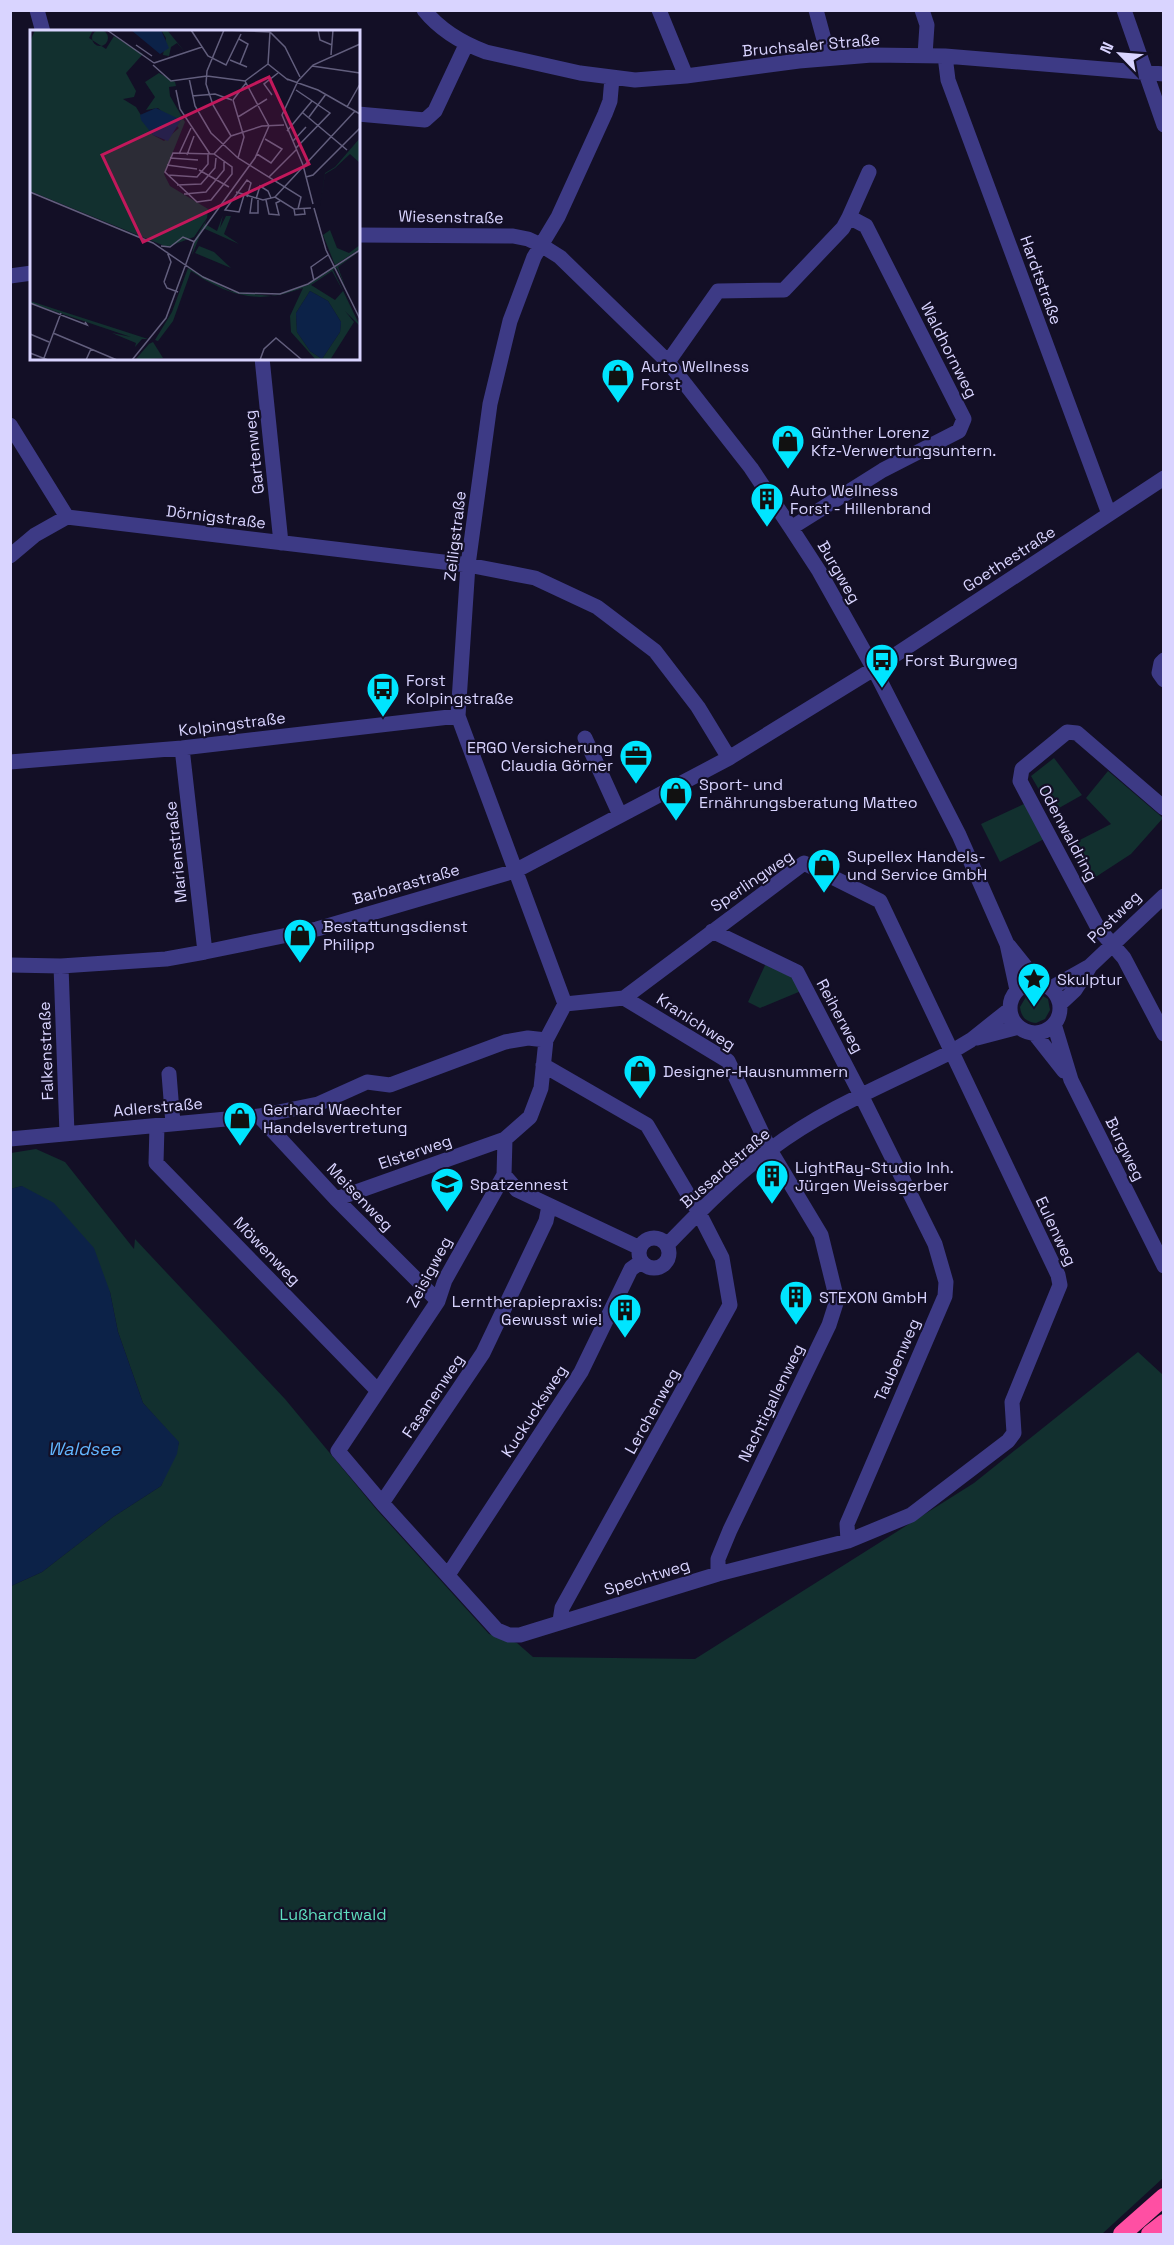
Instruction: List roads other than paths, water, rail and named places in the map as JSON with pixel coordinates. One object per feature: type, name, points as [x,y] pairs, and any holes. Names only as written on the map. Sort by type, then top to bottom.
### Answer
[{"type":"highway","points":[[1122,2235],[1164,2197]]},
{"type":"highway","points":[[1150,2235],[1164,2223]]},
{"type":"street","points":[[37,10],[42,30]]},
{"type":"street","name":"Bruchsaler Straße","points":[[424,10],[445,32],[466,45],[486,52],[612,78],[655,79],[829,58],[925,55],[1164,74]]},
{"type":"street","points":[[659,10],[686,76]]},
{"type":"street","points":[[816,10],[829,58]]},
{"type":"street","points":[[922,10],[927,24],[925,55]]},
{"type":"street","points":[[1124,10],[1164,125]]},
{"type":"street","points":[[360,114],[425,120],[435,111],[466,45]]},
{"type":"street","name":"Hardtstraße","points":[[945,56],[948,80],[1109,514]]},
{"type":"street","name":"Zeiligstraße","points":[[565,1004],[458,716],[468,565],[490,404],[510,321],[541,245],[558,217],[605,114],[610,101],[612,78]]},
{"type":"street","points":[[668,362],[718,291],[784,290],[843,228],[869,172]]},
{"type":"street","name":"Waldhornweg","points":[[791,528],[883,470],[960,431],[964,419],[866,226],[849,217]]},
{"type":"street","name":"Wiesenstraße","points":[[360,235],[513,236],[541,245]]},
{"type":"street","name":"Burgweg","points":[[541,245],[560,258],[668,362],[751,468],[819,571],[874,669],[959,835],[1006,944],[1017,990]]},
{"type":"street","points":[[10,276],[30,273]]},
{"type":"street","name":"Gartenweg","points":[[262,360],[280,543]]},
{"type":"street","points":[[10,425],[67,517],[35,535],[10,556]]},
{"type":"street","name":"Goethestraße","points":[[874,669],[1164,478]]},
{"type":"street","name":"Dörnigstraße","points":[[67,517],[468,565],[535,578],[597,607],[655,651],[698,707],[729,758]]},
{"type":"street","points":[[1164,660],[1161,663],[1159,674],[1164,680]]},
{"type":"street","name":"Barbarastraße","points":[[10,965],[61,966],[166,958],[205,952],[317,929],[515,871],[729,758],[874,669]]},
{"type":"street","name":"Kolpingstraße","points":[[10,762],[182,748],[458,716]]},
{"type":"street","name":"Odenwaldring","points":[[1164,808],[1077,733],[1067,732],[1022,769],[1020,781],[1098,928],[1124,958],[1164,1034]]},
{"type":"street","points":[[585,738],[620,815]]},
{"type":"street","name":"Marienstraße","points":[[182,748],[205,952]]},
{"type":"street","name":"Sperlingweg","points":[[624,998],[804,863],[880,901],[951,1052]]},
{"type":"street","name":"Postweg","points":[[1060,1004],[1075,990],[1090,966],[1164,896]]},
{"type":"street","name":"Reiherweg","points":[[712,931],[797,972],[862,1097]]},
{"type":"street","name":"Burgweg","points":[[1006,944],[1025,966],[1032,982]]},
{"type":"street","name":"Falkenstraße","points":[[61,966],[68,1134]]},
{"type":"street","name":"Postweg","points":[[1051,988],[1090,966]]},
{"type":"street","points":[[1019,1027],[1014,1022],[1010,1009],[1017,990],[1032,982],[1046,984],[1056,993],[1060,1004],[1058,1018],[1049,1029],[1034,1033]]},
{"type":"street","points":[[506,1139],[530,1117],[541,1088],[546,1040],[565,1004],[624,998]]},
{"type":"street","name":"Kranichweg","points":[[624,998],[728,1061],[770,1150]]},
{"type":"street","name":"Bussardstraße","points":[[667,1245],[699,1213],[770,1150],[816,1120],[951,1052],[971,1040],[1010,1009]]},
{"type":"street","name":"Burgweg","points":[[1054,1024],[1071,1080],[1164,1266]]},
{"type":"street","name":"Burgweg","points":[[1019,1027],[1034,1033],[1071,1080]]},
{"type":"street","name":"Bussardstraße","points":[[971,1040],[1019,1027]]},
{"type":"street","name":"Adlerstraße","points":[[10,1139],[259,1116],[318,1104],[367,1082],[390,1085],[505,1042],[528,1038],[546,1040]]},
{"type":"street","name":"Eulenweg","points":[[951,1052],[1058,1275],[1060,1285],[1012,1402],[1014,1433]]},
{"type":"street","name":"Lerchenweg","points":[[543,1065],[647,1125],[699,1213],[722,1258],[730,1305],[562,1608],[560,1622]]},
{"type":"street","name":"Möwenweg","points":[[169,1074],[165,1125],[156,1163],[378,1391]]},
{"type":"street","name":"Taubenweg","points":[[848,1542],[847,1524],[945,1296],[946,1282],[935,1244],[862,1097]]},
{"type":"street","name":"Meisenweg","points":[[259,1116],[336,1199],[438,1301]]},
{"type":"street","name":"Zeisigweg","points":[[338,1451],[438,1301],[445,1280],[504,1175],[506,1139]]},
{"type":"street","name":"Elsterweg","points":[[336,1199],[506,1139]]},
{"type":"street","name":"Nachtigallenweg","points":[[718,1574],[717,1559],[829,1325],[837,1300],[821,1235],[770,1150]]},
{"type":"street","points":[[504,1175],[517,1190],[641,1255],[650,1268],[660,1267],[667,1260],[669,1250],[660,1239],[650,1239],[646,1241],[641,1255]]},
{"type":"street","name":"Fasanenweg","points":[[382,1503],[483,1353],[546,1221],[549,1206]]},
{"type":"street","name":"Kuckucksweg","points":[[448,1575],[581,1372],[631,1269],[641,1255]]},
{"type":"street","name":"Spechtweg","points":[[338,1451],[497,1630],[509,1635],[520,1635],[718,1574],[848,1542],[911,1515],[1008,1441],[1014,1433]]},
{"type":"water","name":"Waldsee","points":[[22,1186],[54,1203],[94,1248],[110,1292],[118,1332],[143,1403],[179,1442],[177,1454],[161,1486],[113,1517],[42,1572],[11,1586],[10,1189]]},
{"type":"place","name":"Auto Wellness Forst","points":[[618,404]]},
{"type":"place","name":"Günther Lorenz Kfz-Verwertungsuntern.","points":[[788,470]]},
{"type":"place","name":"Auto Wellness Forst - Hillenbrand","points":[[767,528]]},
{"type":"place","name":"Forst Burgweg","points":[[882,689]]},
{"type":"place","name":"Forst Kolpingstraße","points":[[383,718]]},
{"type":"place","name":"ERGO Versicherung Claudia Görner","points":[[636,785]]},
{"type":"place","name":"Sport- und Ernährungsberatung Matteo","points":[[676,822]]},
{"type":"place","name":"Supellex Handels- und Service GmbH","points":[[824,894]]},
{"type":"place","name":"Bestattungsdienst Philipp","points":[[300,964]]},
{"type":"place","name":"Skulptur","points":[[1034,1008]]},
{"type":"place","name":"Designer-Hausnummern","points":[[640,1100]]},
{"type":"place","name":"Gerhard Waechter Handelsvertretung","points":[[240,1147]]},
{"type":"place","name":"LightRay-Studio Inh. Jürgen Weissgerber","points":[[772,1205]]},
{"type":"place","name":"Spatzennest","points":[[447,1213]]},
{"type":"place","name":"STEXON GmbH","points":[[796,1326]]},
{"type":"place","name":"Lerntherapiepraxis: Gewusst wie!","points":[[625,1339]]},
{"type":"park label","name":"Lußhardtwald","points":[[333,1914]]}]
